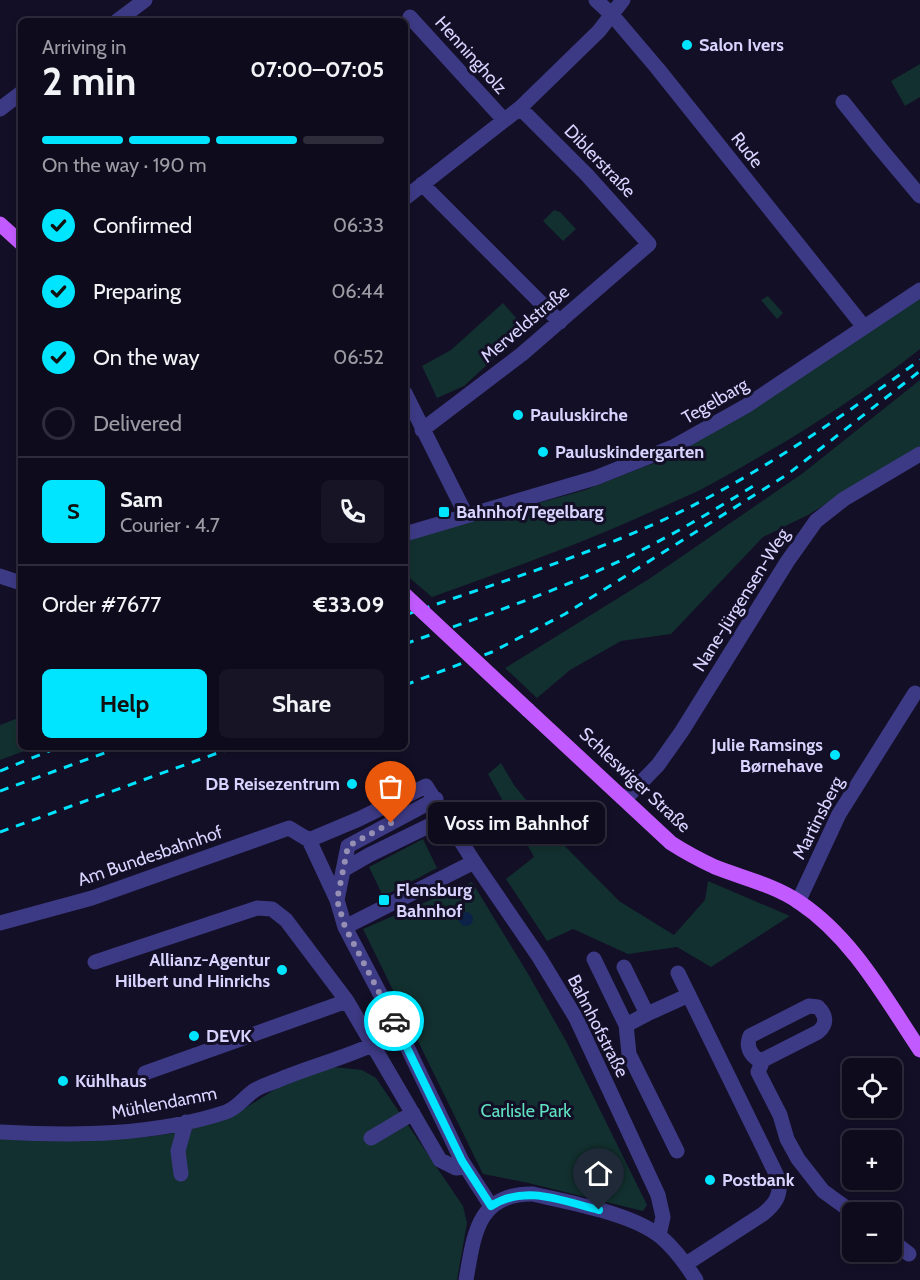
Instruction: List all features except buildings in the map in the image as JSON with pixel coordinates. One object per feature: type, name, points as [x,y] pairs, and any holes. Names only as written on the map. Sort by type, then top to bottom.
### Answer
[{"type":"main road","points":[[0,224],[18,240]]},
{"type":"main road","name":"Schleswiger Straße","points":[[408,598],[671,843],[692,856],[777,890],[798,902],[839,937],[859,960],[920,1050]]},
{"type":"street","points":[[121,18],[144,0]]},
{"type":"street","name":"Rude","points":[[596,0],[613,16],[658,69],[864,327]]},
{"type":"street","points":[[408,195],[520,108],[613,16],[623,0]]},
{"type":"street","name":"Henningholz","points":[[410,17],[504,120]]},
{"type":"street","points":[[0,109],[18,95]]},
{"type":"street","points":[[843,102],[920,195]]},
{"type":"street","name":"Diblerstraße","points":[[520,108],[592,181],[649,244]]},
{"type":"street","points":[[422,184],[560,322]]},
{"type":"street","name":"Merveldstraße","points":[[423,430],[522,354],[649,244]]},
{"type":"street","name":"Tegelbarg","points":[[408,533],[554,492],[654,456],[741,409],[920,290]]},
{"type":"street","points":[[408,399],[466,515]]},
{"type":"street","name":"Nane-Jürgensen-Weg","points":[[625,799],[658,765],[682,731],[812,525],[825,512],[844,499],[920,454]]},
{"type":"street","points":[[0,576],[18,582]]},
{"type":"street","name":"Martinsberg","points":[[798,902],[839,814],[915,693]]},
{"type":"street","name":"Bahnhofstraße","points":[[309,840],[359,819],[426,786],[474,862],[539,957],[576,1018],[658,1195],[663,1217],[659,1235]]},
{"type":"street","points":[[337,900],[348,846],[436,799]]},
{"type":"street","points":[[344,870],[369,855],[447,817]]},
{"type":"street","name":"Am Bundesbahnhof","points":[[0,923],[92,898],[290,828],[309,840]]},
{"type":"street","points":[[309,840],[337,900],[345,927],[399,1030],[466,1167],[491,1206]]},
{"type":"street","points":[[345,927],[474,862]]},
{"type":"street","points":[[95,962],[257,908],[272,909],[286,920],[347,1001],[440,1160],[456,1168],[466,1167]]},
{"type":"street","points":[[594,959],[626,1025],[629,1054],[677,1151]]},
{"type":"street","points":[[624,967],[647,1014]]},
{"type":"street","points":[[678,973],[779,1180],[780,1190],[773,1206],[764,1214],[686,1264]]},
{"type":"street","points":[[626,1025],[688,995]]},
{"type":"street","points":[[145,1072],[347,1001]]},
{"type":"street","points":[[763,1060],[757,1059],[749,1050],[750,1036],[809,1006],[818,1007],[824,1012],[826,1020],[824,1027],[763,1060],[758,1072],[780,1115],[787,1139],[798,1159],[823,1191],[842,1205]]},
{"type":"street","name":"Mühlendamm","points":[[0,1132],[110,1134],[186,1122],[228,1111],[245,1100],[254,1090],[293,1073],[346,1057],[374,1044]]},
{"type":"street","points":[[371,1138],[413,1113]]},
{"type":"street","points":[[181,1174],[178,1151],[186,1122]]},
{"type":"street","points":[[466,1280],[472,1243],[479,1222],[491,1206],[513,1195],[533,1194],[599,1210],[634,1222],[659,1235],[673,1248],[696,1280]]},
{"type":"street","points":[[902,1249],[909,1254]]},
{"type":"green space","points":[[920,64],[920,97],[905,106],[891,81]]},
{"type":"green space","points":[[554,210],[560,212],[576,229],[563,241],[543,221]]},
{"type":"green space","points":[[768,296],[783,313],[777,319],[761,300]]},
{"type":"green space","points":[[920,298],[920,349],[895,369],[814,424],[702,489],[571,546],[432,597],[408,577],[408,540],[413,538],[585,490],[659,461],[734,421]]},
{"type":"green space","points":[[503,303],[526,329],[464,386],[437,398],[422,366],[451,350]]},
{"type":"green space","points":[[920,380],[920,446],[808,515],[763,537],[671,634],[621,641],[570,670],[537,698],[505,668],[649,579],[803,473]]},
{"type":"green space","points":[[18,718],[18,750],[27,750],[0,760],[0,725]]},
{"type":"green space","points":[[501,763],[514,785],[557,838],[619,901],[674,935],[705,900],[708,881],[790,916],[711,967],[677,947],[628,954],[573,929],[547,941],[506,879],[534,857],[488,774]]},
{"type":"green space","points":[[423,839],[437,868],[386,895],[382,894],[369,867]]},
{"type":"green space","name":"Carlisle Park","points":[[472,882],[566,1041],[647,1205],[643,1211],[483,1174],[363,929]]},
{"type":"green space","points":[[333,1067],[362,1070],[376,1078],[463,1206],[467,1223],[457,1280],[0,1280],[0,1136],[87,1140],[174,1133],[230,1116],[285,1084]]},
{"type":"water","points":[[466,912],[471,914],[473,919],[471,924],[466,926],[461,924],[459,919],[461,914]]},
{"type":"railway","points":[[408,614],[585,552],[690,507],[808,438],[920,360]]},
{"type":"railway","points":[[408,684],[492,652],[565,614],[788,474],[920,371]]},
{"type":"railway","points":[[408,643],[535,597],[611,565],[648,547],[755,485]]},
{"type":"railway","points":[[0,771],[52,750]]},
{"type":"railway","points":[[0,791],[113,750]]},
{"type":"railway","points":[[0,832],[226,750]]},
{"type":"way so far","points":[[391,823],[348,846],[337,900],[345,927],[394,1021]]},
{"type":"place","name":"Salon Ivers","points":[[687,45]]},
{"type":"place","name":"Pauluskirche","points":[[518,415]]},
{"type":"place","name":"Pauluskindergarten","points":[[543,452]]},
{"type":"place","name":"Bahnhof/Tegelbarg","points":[[444,512]]},
{"type":"place","name":"Julie Ramsings Børnehave","points":[[835,755]]},
{"type":"place","name":"DB Reisezentrum","points":[[352,784]]},
{"type":"place","name":"Voss im Bahnhof","points":[[391,823]]},
{"type":"place","name":"Flensburg Bahnhof","points":[[384,900]]},
{"type":"place","name":"Allianz-Agentur Hilbert und Hinrichs","points":[[282,970]]},
{"type":"place","name":"DEVK","points":[[194,1036]]},
{"type":"place","name":"Kühlhaus","points":[[63,1081]]},
{"type":"place","name":"Postbank","points":[[710,1180]]},
{"type":"route","points":[[394,1021],[462,1161],[491,1206],[513,1195],[533,1194],[599,1210]]}]
